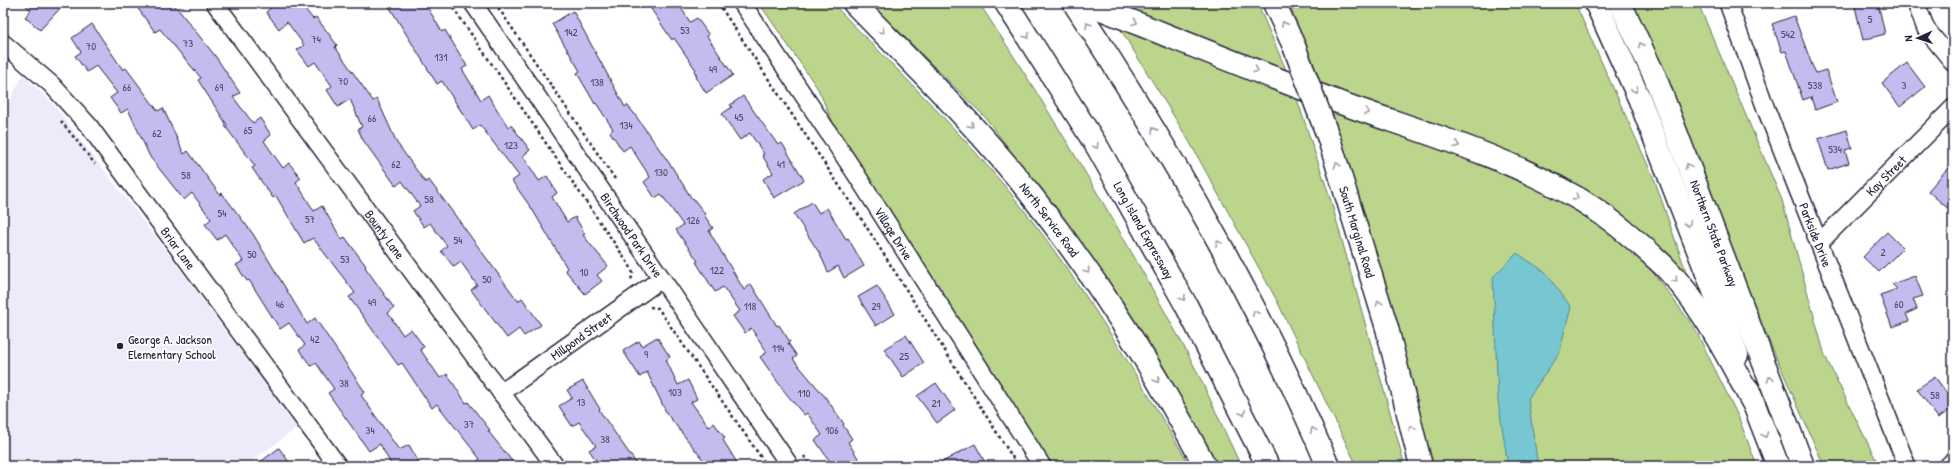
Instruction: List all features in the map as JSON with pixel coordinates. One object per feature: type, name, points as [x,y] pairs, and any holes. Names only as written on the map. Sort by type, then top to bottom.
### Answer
[{"type":"main road","name":"North Service Road","points":[[854,3],[955,106],[1032,196],[1075,253],[1144,357],[1205,466]]},
{"type":"main road","name":"Long Island Expressway","points":[[1006,3],[1098,148],[1183,298],[1268,466]]},
{"type":"main road","points":[[1074,3],[1148,119],[1238,277],[1312,427],[1328,466]]},
{"type":"main road","points":[[1086,3],[1337,102],[1503,162],[1570,194],[1610,220],[1664,266],[1688,295],[1721,345],[1753,403]]},
{"type":"main road","name":"South Marginal Road","points":[[1274,3],[1294,46],[1329,139],[1387,328],[1421,466]]},
{"type":"main road","name":"Northern State Parkway","points":[[1596,3],[1642,105],[1724,317],[1753,403],[1778,466]]},
{"type":"main road","name":"Northern State Parkway","points":[[1620,3],[1654,77],[1803,466]]},
{"type":"street","name":"Bounty Lane","points":[[215,3],[555,466]]},
{"type":"street","name":"Birchwood Park Drive","points":[[473,3],[790,466]]},
{"type":"street","name":"Village Drive","points":[[742,3],[856,174],[1042,466]]},
{"type":"street","name":"Parkside Drive","points":[[1728,3],[1766,109],[1907,466]]},
{"type":"street","points":[[1916,3],[1926,29],[1953,62]]},
{"type":"street","name":"Briar Lane","points":[[3,43],[52,85],[88,126],[338,466]]},
{"type":"street","name":"Kay Street","points":[[1819,243],[1953,108]]},
{"type":"street","name":"Millpond Street","points":[[501,393],[661,279]]},
{"type":"street","points":[[1948,466],[1953,461]]},
{"type":"path","points":[[450,3],[630,266],[632,279],[628,284]]},
{"type":"path","points":[[718,3],[864,223],[1018,466]]},
{"type":"path","points":[[58,117],[96,166]]},
{"type":"path","points":[[644,308],[658,308],[767,466]]},
{"type":"shaded area","name":"George A. Jackson Elementary School","points":[[23,75],[53,104],[176,264],[297,428],[245,466],[3,466],[3,114]]},
{"type":"green space","points":[[759,3],[832,3],[955,130],[1024,210],[1069,271],[1131,367],[1190,466],[1042,466],[856,174],[818,89]]},
{"type":"green space","points":[[870,3],[979,3],[1061,132],[1138,264],[1188,354],[1241,466],[1218,466],[1162,364],[1120,297],[985,117]]},
{"type":"green space","points":[[1104,3],[1257,3],[1287,72]]},
{"type":"green space","points":[[1289,3],[1575,3],[1655,181],[1691,286],[1617,212],[1321,85]]},
{"type":"green space","points":[[1633,3],[1698,3],[1782,200],[1825,356],[1879,466],[1824,466],[1752,302],[1674,100]]},
{"type":"green space","points":[[1119,27],[1296,96],[1331,201],[1405,466],[1357,466],[1276,299],[1189,141]]},
{"type":"green space","points":[[1329,107],[1521,178],[1587,215],[1649,267],[1694,327],[1738,416],[1757,466],[1434,466]]},
{"type":"water","points":[[1517,253],[1545,272],[1571,307],[1559,353],[1528,399],[1538,466],[1508,466],[1498,400],[1493,277]]},
{"type":"building","points":[[23,3],[65,3],[40,30],[25,17],[31,10]]},
{"type":"building","points":[[134,3],[173,3],[216,57],[240,93],[233,97],[253,123],[260,118],[271,135],[264,141],[283,168],[289,163],[301,178],[296,182],[314,211],[322,206],[342,240],[345,237],[366,266],[365,267],[394,308],[388,313],[403,335],[411,329],[424,347],[420,349],[440,378],[447,374],[466,403],[468,402],[490,430],[488,431],[516,466],[471,466],[480,459],[437,404],[432,408],[402,363],[398,365],[349,297],[355,293],[313,238],[304,243],[276,196],[273,198],[252,168],[255,166],[225,126],[227,125],[198,80],[201,78],[160,29],[155,32]]},
{"type":"building","points":[[277,3],[300,3],[313,19],[316,17],[337,45],[335,47],[373,101],[377,99],[397,143],[425,182],[429,180],[518,301],[522,298],[541,325],[524,336],[519,329],[507,338],[471,290],[477,285],[461,262],[454,267],[441,251],[447,246],[430,223],[424,227],[413,211],[420,206],[402,181],[396,186],[363,140],[358,129],[362,127],[350,99],[338,107],[327,90],[332,86],[315,62],[309,66],[297,50],[304,45],[287,22],[279,29],[266,12]]},
{"type":"building","points":[[387,3],[425,3],[442,32],[445,30],[467,66],[462,69],[481,100],[488,95],[508,127],[511,125],[530,150],[523,156],[539,181],[547,176],[557,193],[552,197],[567,222],[575,217],[585,234],[583,235],[608,266],[597,275],[602,281],[585,294],[565,270],[567,268],[532,209],[512,181],[519,176],[480,125],[473,130],[442,81],[437,84]]},
{"type":"building","points":[[647,3],[678,3],[690,22],[697,18],[733,75],[706,93],[696,77],[697,76],[694,71],[696,70],[674,38],[672,40]]},
{"type":"building","points":[[1854,3],[1878,3],[1885,34],[1863,40]]},
{"type":"building","points":[[573,11],[625,107],[627,105],[633,112],[672,167],[692,199],[693,198],[705,214],[704,215],[713,228],[709,231],[744,290],[751,284],[777,326],[779,325],[790,342],[788,343],[797,356],[793,359],[826,398],[844,424],[843,425],[852,439],[848,442],[863,466],[833,466],[815,440],[822,435],[807,413],[804,415],[784,391],[760,357],[767,352],[751,328],[745,333],[733,316],[740,311],[723,287],[715,292],[696,262],[698,261],[676,230],[683,225],[661,194],[655,198],[644,182],[650,177],[630,146],[623,151],[610,132],[613,129],[596,103],[595,104],[577,73],[580,71],[552,24]]},
{"type":"building","points":[[1794,16],[1816,73],[1826,70],[1837,102],[1815,110],[1811,97],[1803,100],[1786,51],[1782,52],[1772,24]]},
{"type":"building","points":[[92,24],[123,70],[126,68],[158,111],[163,108],[184,154],[188,151],[220,195],[222,193],[253,234],[307,324],[315,318],[365,392],[361,395],[399,450],[409,445],[421,466],[392,466],[380,444],[369,451],[328,393],[334,389],[316,363],[311,366],[299,350],[305,345],[289,323],[280,329],[249,280],[247,281],[236,265],[243,261],[225,234],[217,240],[205,224],[211,219],[192,193],[184,200],[150,157],[128,109],[121,113],[110,98],[117,93],[96,66],[87,72],[75,56],[81,52],[72,38]]},
{"type":"building","points":[[1907,63],[1925,87],[1900,107],[1882,83]]},
{"type":"building","points":[[743,96],[778,145],[782,143],[804,180],[774,198],[763,179],[773,173],[762,155],[764,154],[750,133],[740,140],[722,114],[732,107],[730,105]]},
{"type":"building","points":[[1847,130],[1852,148],[1845,150],[1849,163],[1828,170],[1818,139]]},
{"type":"building","points":[[1953,162],[1953,213],[1928,191]]},
{"type":"building","points":[[812,202],[819,213],[827,208],[846,239],[848,238],[864,266],[844,278],[838,266],[828,272],[820,254],[794,214]]},
{"type":"building","points":[[1887,232],[1903,248],[1879,272],[1863,257]]},
{"type":"building","points":[[1915,276],[1923,296],[1913,299],[1917,309],[1906,314],[1909,321],[1892,327],[1880,295],[1897,289],[1892,284]]},
{"type":"building","points":[[877,286],[895,314],[876,326],[858,297]]},
{"type":"building","points":[[906,335],[924,363],[903,377],[884,349]]},
{"type":"building","points":[[657,337],[670,357],[666,360],[678,385],[688,380],[697,399],[691,402],[709,427],[714,423],[725,438],[723,440],[739,466],[708,466],[667,414],[647,372],[640,377],[623,351],[639,341],[642,346]]},
{"type":"building","points":[[1935,377],[1953,401],[1953,408],[1938,418],[1917,389]]},
{"type":"building","points":[[583,381],[600,409],[599,410],[638,466],[600,466],[589,450],[596,446],[579,422],[572,426],[559,406],[572,398],[567,390]]},
{"type":"building","points":[[936,383],[955,410],[937,423],[917,396]]},
{"type":"building","points":[[975,444],[987,466],[935,466]]},
{"type":"building","points":[[279,448],[292,466],[255,466]]},
{"type":"place","name":"George A. Jackson Elementary School","points":[[120,346]]}]
